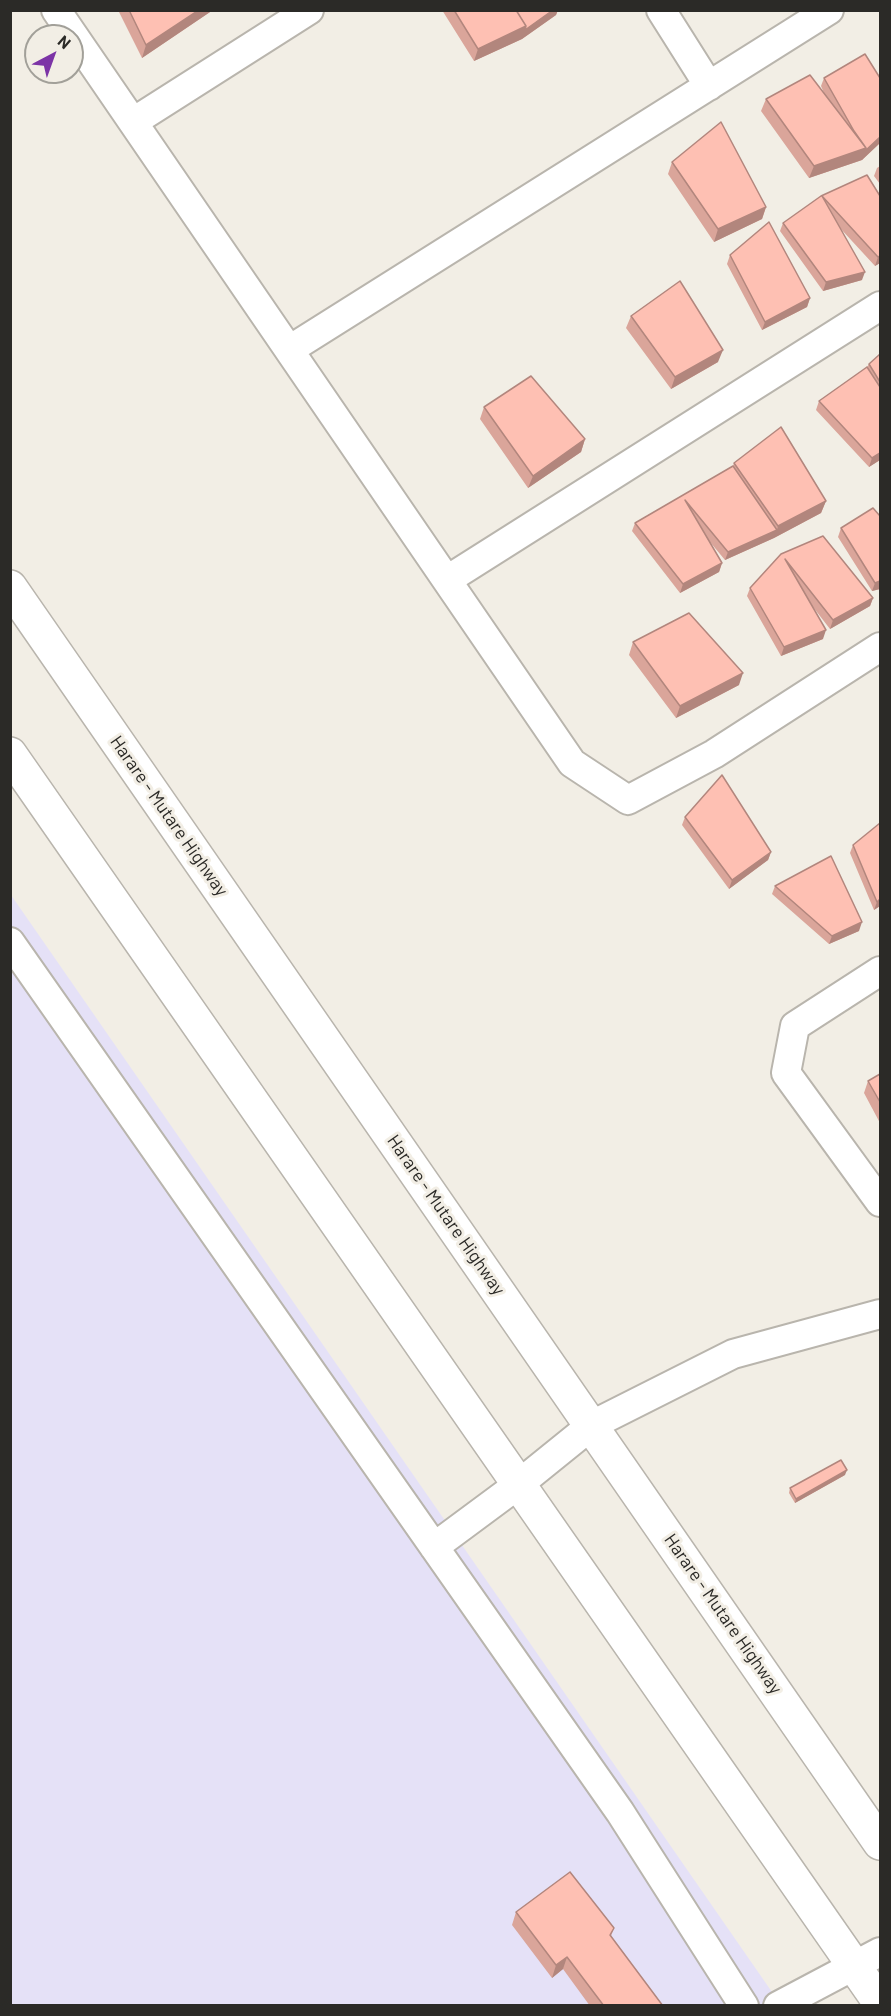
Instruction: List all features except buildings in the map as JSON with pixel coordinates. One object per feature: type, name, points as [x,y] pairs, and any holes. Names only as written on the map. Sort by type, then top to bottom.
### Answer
[{"type":"highway","name":"Harare - Mutare Highway","points":[[10,587],[880,1844]]},
{"type":"highway","points":[[10,754],[519,1484],[868,1959],[880,2003]]},
{"type":"street","points":[[56,10],[572,763],[628,800],[714,754],[880,646]]},
{"type":"street","points":[[133,122],[309,10]]},
{"type":"street","points":[[661,10],[709,86]]},
{"type":"street","points":[[289,350],[829,10]]},
{"type":"street","points":[[447,580],[880,306]]},
{"type":"street","points":[[10,942],[620,1812],[744,2006]]},
{"type":"street","points":[[880,971],[795,1026],[786,1073],[880,1202]]},
{"type":"street","points":[[434,1547],[519,1484],[592,1425],[733,1354],[880,1314]]},
{"type":"street","points":[[778,2006],[868,1959]]},
{"type":"shaded area","points":[[11,895],[781,2005],[11,2005]]}]
